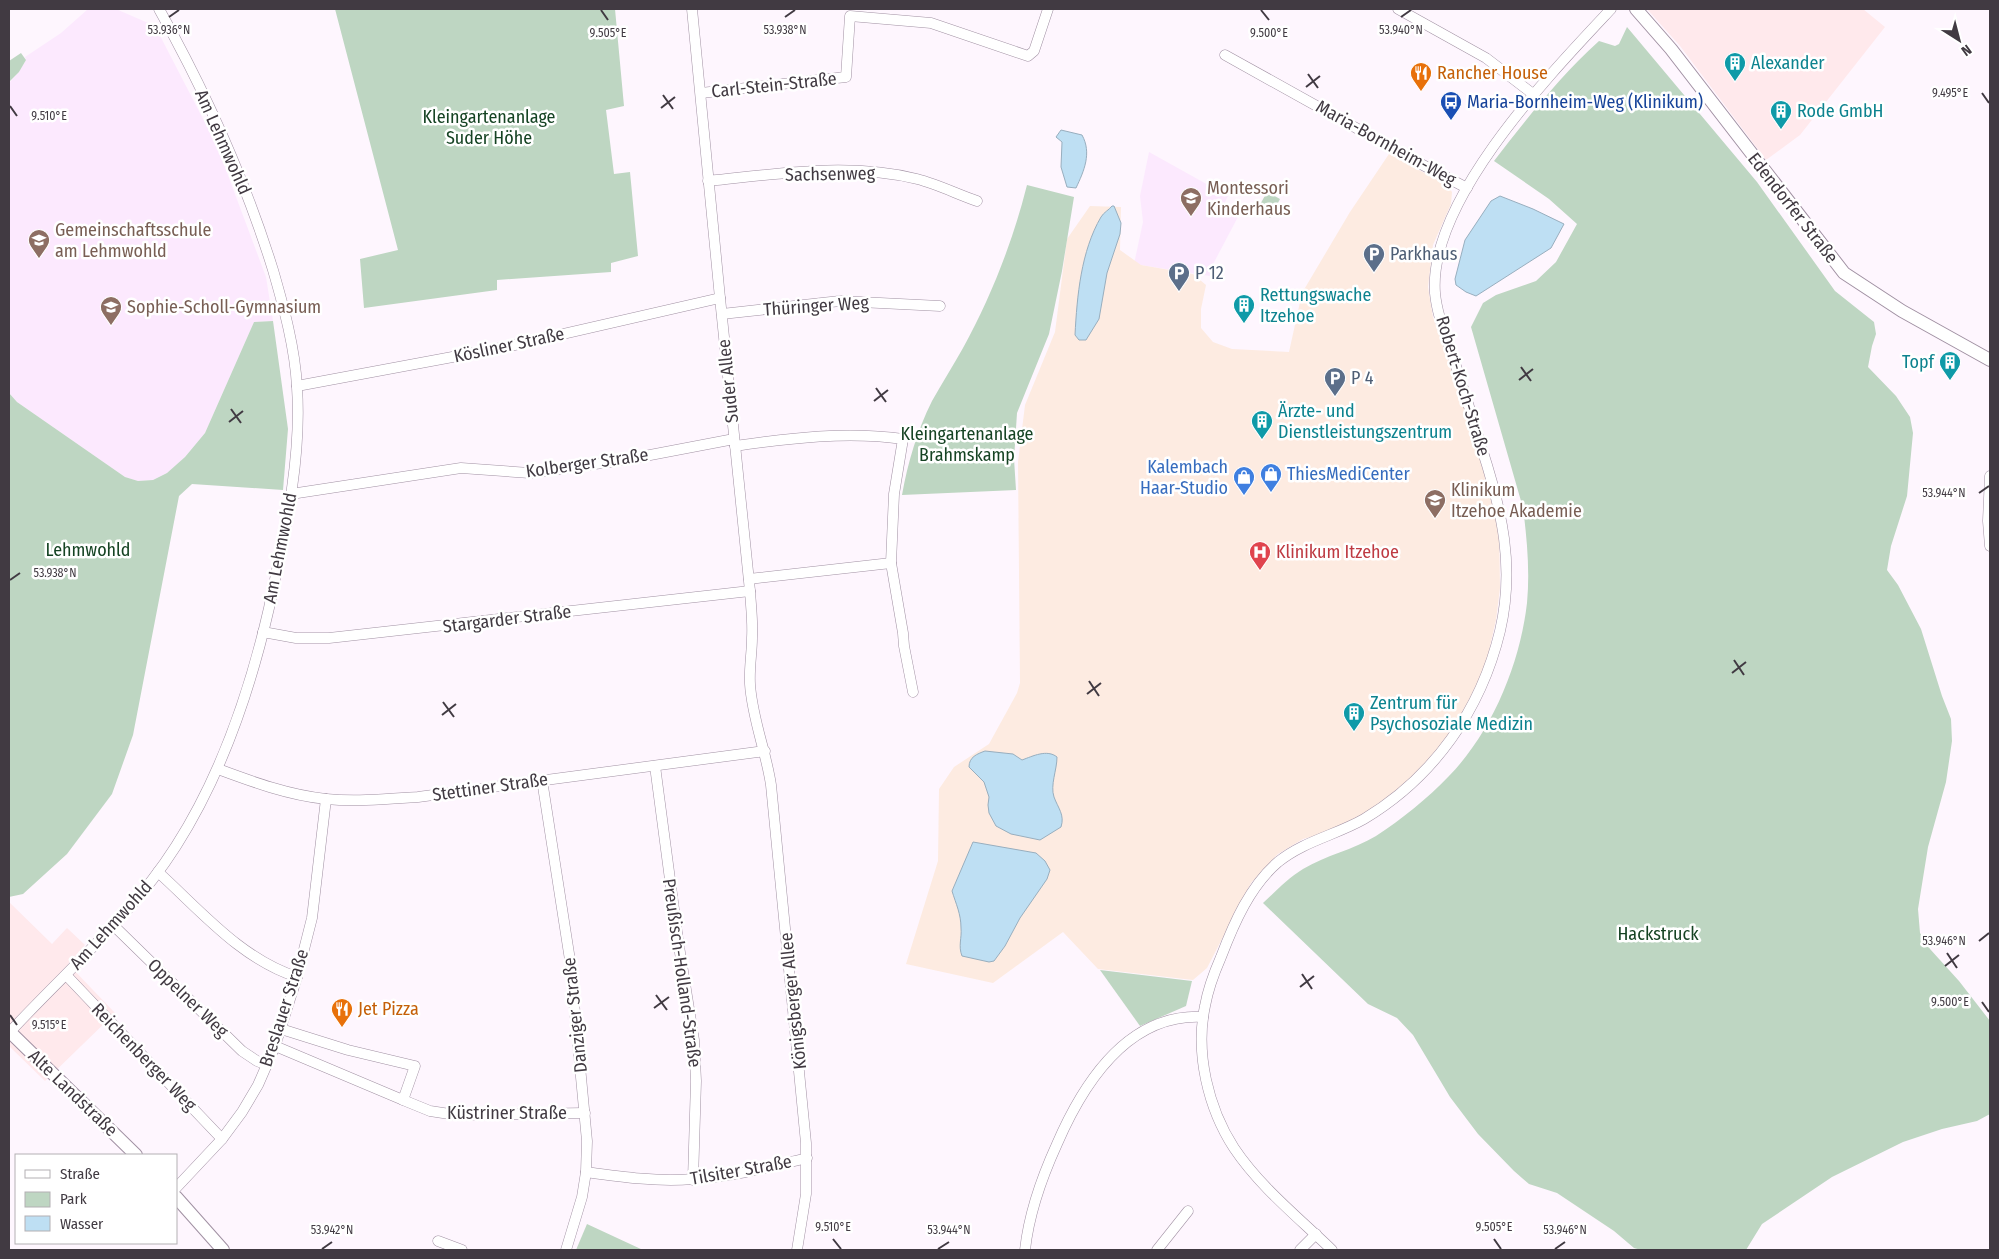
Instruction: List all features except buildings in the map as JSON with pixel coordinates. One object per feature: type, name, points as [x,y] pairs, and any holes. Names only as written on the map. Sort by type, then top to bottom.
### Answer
[{"type":"street","name":"Am Lehmwohld","points":[[9,1032],[114,925],[158,872],[198,808],[218,769],[238,715],[263,632],[291,494],[296,446],[297,386],[288,328],[278,289],[252,210],[219,129],[159,9]]},
{"type":"street","name":"Suder Allee","points":[[692,9],[749,579],[752,639],[750,684],[754,715],[765,751]]},
{"type":"street","name":"Carl-Stein-Straße","points":[[701,93],[846,77],[850,12],[931,23],[1028,56],[1034,51],[1048,9]]},
{"type":"street","points":[[1398,9],[1486,58],[1533,94]]},
{"type":"street","name":"Robert-Koch-Straße","points":[[1332,1250],[1255,1174],[1234,1148],[1225,1132],[1211,1097],[1204,1066],[1203,1017],[1212,978],[1228,939],[1258,884],[1277,864],[1298,849],[1341,831],[1365,818],[1417,778],[1448,745],[1477,699],[1500,631],[1506,590],[1505,538],[1493,483],[1443,326],[1435,287],[1437,257],[1445,231],[1467,188],[1503,134],[1533,94],[1611,9]]},
{"type":"street","name":"Edendorfer Straße","points":[[1636,9],[1671,48],[1844,273],[1902,312],[1990,360]]},
{"type":"street","name":"Maria-Bornheim-Weg","points":[[1225,55],[1467,188]]},
{"type":"street","name":"Sachsenweg","points":[[708,181],[815,170],[876,172],[917,179],[977,201]]},
{"type":"street","name":"Kösliner Straße","points":[[297,386],[506,347],[720,298]]},
{"type":"street","name":"Thüringer Weg","points":[[722,314],[840,301],[940,306]]},
{"type":"street","name":"Kolberger Straße","points":[[291,494],[460,468],[530,473],[735,442],[852,434],[903,439],[894,494],[891,563]]},
{"type":"street","points":[[1990,476],[1988,521],[1990,546]]},
{"type":"street","points":[[749,579],[891,563],[913,692]]},
{"type":"street","name":"Stargarder Straße","points":[[263,632],[296,638],[329,638],[750,591]]},
{"type":"street","name":"Stettiner Straße","points":[[218,769],[283,791],[326,799],[362,800],[418,797],[765,751]]},
{"type":"street","name":"Königsberger Allee","points":[[765,751],[772,797],[803,1099],[807,1158],[806,1194],[796,1250]]},
{"type":"street","name":"Preußisch-Holland-Straße","points":[[655,766],[678,940],[694,1040],[696,1081],[693,1180]]},
{"type":"street","name":"Danziger Straße","points":[[542,780],[570,960],[587,1141],[586,1172],[577,1214],[566,1250]]},
{"type":"street","name":"Breslauer Straße","points":[[178,1186],[222,1139],[250,1098],[275,1046],[297,978],[312,918],[326,799]]},
{"type":"street","points":[[158,872],[243,950],[270,968],[297,978]]},
{"type":"street","name":"Oppelner Weg","points":[[114,925],[242,1051],[267,1065]]},
{"type":"street","name":"Reichenberger Weg","points":[[66,975],[222,1139]]},
{"type":"street","points":[[1025,1250],[1030,1220],[1044,1173],[1072,1112],[1097,1072],[1117,1050],[1140,1034],[1171,1020],[1203,1017]]},
{"type":"street","points":[[281,1028],[348,1050],[415,1066],[403,1100]]},
{"type":"street","name":"Alte Landstraße","points":[[9,1032],[135,1154]]},
{"type":"street","name":"Küstriner Straße","points":[[275,1046],[430,1111],[448,1115],[584,1114]]},
{"type":"street","name":"Tilsiter Straße","points":[[586,1172],[647,1180],[693,1180],[743,1173],[807,1158]]},
{"type":"street","points":[[178,1199],[218,1248]]},
{"type":"street","points":[[1157,1250],[1188,1211]]},
{"type":"street","points":[[1300,1250],[1316,1234]]},
{"type":"street","points":[[438,1241],[462,1250]]},
{"type":"shaded area","points":[[88,9],[116,9],[155,26],[217,146],[266,277],[273,321],[254,322],[205,433],[185,457],[167,473],[153,480],[138,481],[125,477],[17,402],[9,393],[9,83],[19,72],[26,60],[25,57],[61,33]]},
{"type":"shaded area","points":[[1647,9],[1863,9],[1885,27],[1800,135],[1766,160],[1680,46]]},
{"type":"shaded area","name":"Montessori Kinderhaus","points":[[1149,152],[1228,196],[1224,204],[1240,213],[1211,268],[1210,276],[1134,264],[1143,222],[1140,196]]},
{"type":"shaded area","name":"Klinikum Itzehoe","points":[[1389,154],[1447,185],[1452,192],[1451,204],[1433,245],[1428,287],[1433,317],[1466,412],[1499,524],[1500,588],[1496,620],[1486,664],[1466,710],[1438,750],[1409,780],[1380,803],[1354,820],[1331,831],[1303,839],[1278,854],[1251,883],[1207,968],[1193,980],[1098,969],[1063,932],[993,983],[906,964],[938,861],[939,789],[954,767],[989,744],[1017,693],[1020,683],[1018,462],[1025,405],[1055,332],[1067,239],[1090,206],[1121,207],[1120,250],[1141,265],[1193,274],[1206,285],[1201,309],[1201,328],[1213,342],[1232,349],[1289,352],[1302,293],[1350,212]]},
{"type":"shaded area","points":[[9,902],[52,944],[67,928],[85,945],[68,964],[115,1013],[45,1081],[9,1046]]},
{"type":"green space","name":"Kleingartenanlage Suder Höhe","points":[[335,9],[615,9],[624,106],[606,110],[614,174],[630,172],[638,256],[611,263],[611,272],[497,280],[497,290],[364,308],[360,259],[398,250]]},
{"type":"green space","name":"Hackstruck","points":[[1627,27],[1757,182],[1835,291],[1874,322],[1876,334],[1868,367],[1896,396],[1910,417],[1913,433],[1907,496],[1891,546],[1887,570],[1898,585],[1921,629],[1951,719],[1952,741],[1946,782],[1928,847],[1918,909],[1920,933],[1930,949],[1959,981],[1990,1021],[1990,1114],[1977,1121],[1942,1129],[1903,1142],[1832,1177],[1762,1224],[1746,1250],[1641,1250],[1634,1248],[1614,1231],[1557,1193],[1529,1184],[1478,1134],[1450,1097],[1413,1035],[1397,1018],[1368,1004],[1263,903],[1303,869],[1376,836],[1423,801],[1449,776],[1464,758],[1491,718],[1502,696],[1518,650],[1527,603],[1527,543],[1523,508],[1471,327],[1483,303],[1496,295],[1536,281],[1556,262],[1577,224],[1549,199],[1494,161],[1570,69],[1599,41],[1615,46],[1619,44]]},
{"type":"green space","points":[[21,53],[26,60],[19,72],[9,82],[9,61]]},
{"type":"green space","name":"Kleingartenanlage Brahmskamp","points":[[1027,185],[1074,197],[1049,334],[1017,413],[1014,459],[1016,490],[902,495],[917,435],[932,401],[973,329],[992,289],[1008,248]]},
{"type":"green space","points":[[1267,192],[1280,199],[1270,218],[1257,210]]},
{"type":"green space","name":"Lehmwohld","points":[[273,321],[288,429],[283,490],[192,484],[179,496],[133,735],[112,794],[67,854],[23,894],[9,897],[9,393],[17,402],[125,477],[138,481],[153,480],[167,473],[185,457],[205,433],[254,322]]},
{"type":"green space","points":[[1100,970],[1192,981],[1186,1006],[1140,1026]]},
{"type":"green space","points":[[587,1224],[643,1250],[576,1250]]},
{"type":"water","points":[[1061,130],[1082,135],[1085,142],[1086,162],[1076,188],[1067,187],[1061,167],[1062,142],[1056,137]]},
{"type":"water","points":[[1500,196],[1564,224],[1551,248],[1476,296],[1456,285],[1455,279],[1465,240],[1491,201]]},
{"type":"water","points":[[1114,206],[1121,223],[1120,234],[1107,273],[1099,319],[1086,340],[1079,340],[1075,335],[1081,274],[1094,230],[1101,217]]},
{"type":"water","points":[[985,751],[1013,754],[1022,760],[1044,753],[1057,757],[1053,792],[1062,815],[1061,827],[1040,840],[1011,834],[996,826],[989,813],[989,797],[984,782],[969,767],[972,758]]},
{"type":"water","points":[[973,842],[1036,853],[1045,861],[1050,870],[1047,879],[1020,918],[1005,946],[994,961],[989,962],[962,956],[960,949],[960,918],[952,891]]},
{"type":"place","name":"Alexander","points":[[1735,82]]},
{"type":"place","name":"Rancher House","points":[[1421,92]]},
{"type":"place","name":"Maria-Bornheim-Weg (Klinikum)","points":[[1451,121]]},
{"type":"place","name":"Rode GmbH","points":[[1781,130]]},
{"type":"place","name":"Montessori Kinderhaus","points":[[1191,217]]},
{"type":"place","name":"Gemeinschaftsschule am Lehmwohld","points":[[39,259]]},
{"type":"place","name":"Parkhaus","points":[[1374,273]]},
{"type":"place","name":"P 12","points":[[1179,292]]},
{"type":"place","name":"Rettungswache Itzehoe","points":[[1244,324]]},
{"type":"place","name":"Sophie-Scholl-Gymnasium","points":[[111,326]]},
{"type":"place","name":"Topf","points":[[1950,381]]},
{"type":"place","name":"P 4","points":[[1335,397]]},
{"type":"place","name":"Ärzte- und Dienstleistungszentrum","points":[[1262,440]]},
{"type":"place","name":"ThiesMediCenter","points":[[1271,493]]},
{"type":"place","name":"Kalembach Haar-Studio","points":[[1244,496]]},
{"type":"place","name":"Klinikum Itzehoe Akademie","points":[[1435,519]]},
{"type":"place","name":"Klinikum Itzehoe","points":[[1260,571]]},
{"type":"place","name":"Zentrum für Psychosoziale Medizin","points":[[1354,732]]},
{"type":"place","name":"Jet Pizza","points":[[342,1028]]}]
